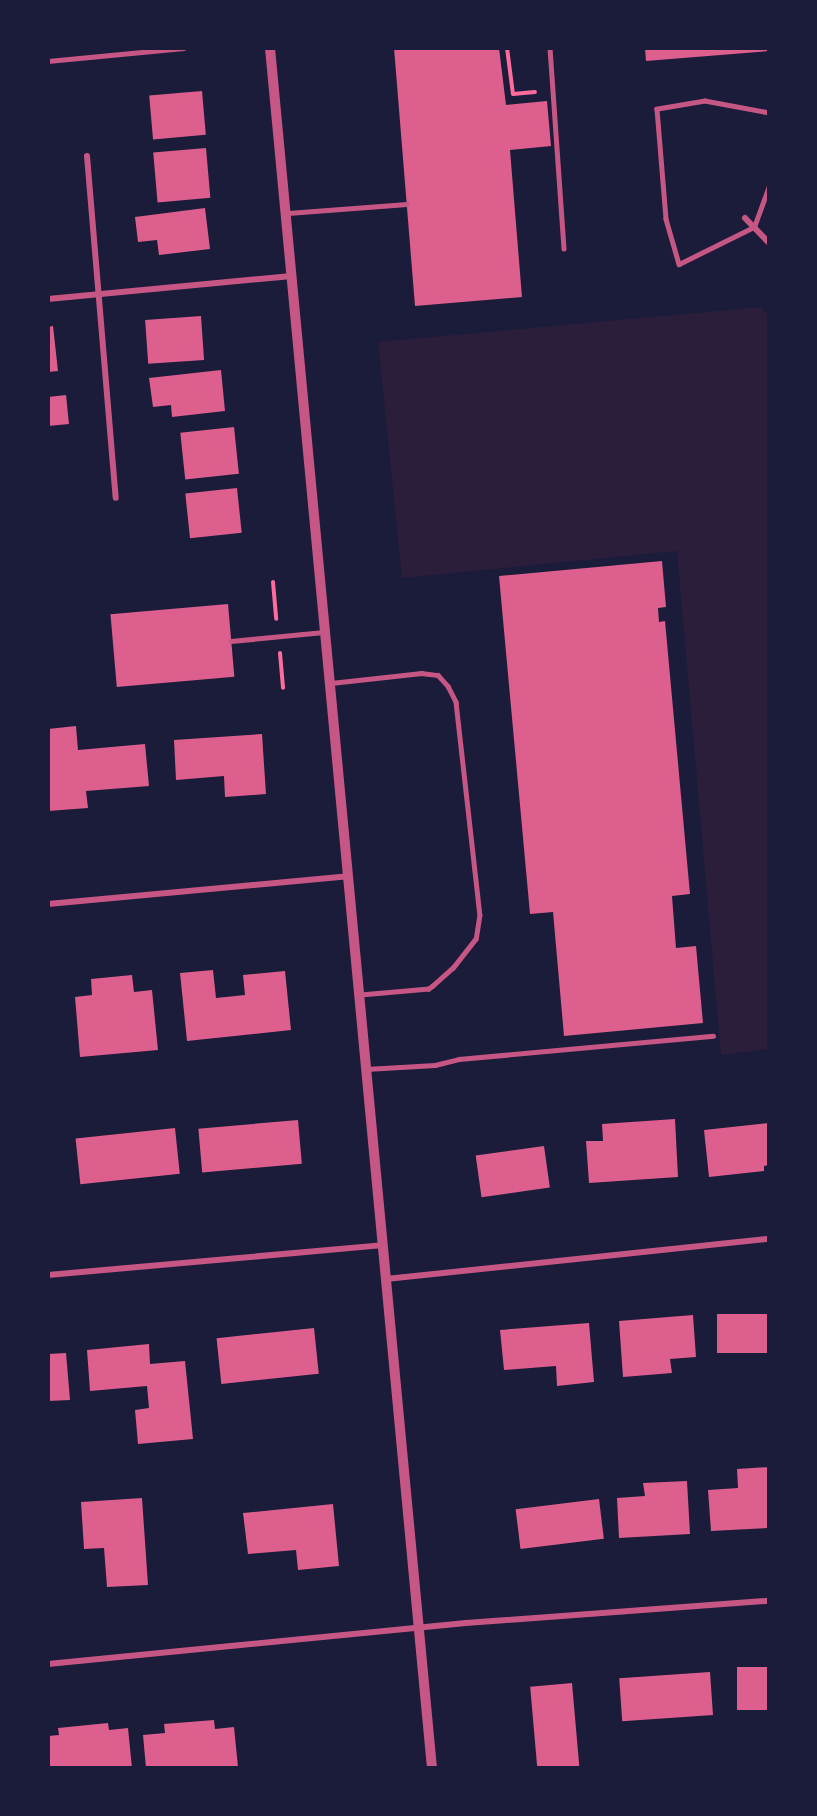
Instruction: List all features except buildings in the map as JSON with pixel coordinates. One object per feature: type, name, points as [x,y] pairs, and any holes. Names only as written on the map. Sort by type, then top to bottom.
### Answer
[{"type":"street","points":[[270,48],[288,213],[324,632],[432,1768]]},
{"type":"street","points":[[87,156],[116,498]]},
{"type":"street","points":[[746,219],[769,243]]},
{"type":"street","points":[[48,299],[292,276]]},
{"type":"street","points":[[48,904],[348,876]]},
{"type":"street","points":[[386,1279],[769,1239]]},
{"type":"street","points":[[48,1275],[383,1245]]},
{"type":"street","points":[[48,1664],[418,1628],[769,1601]]},
{"type":"lane","points":[[48,61],[183,48]]},
{"type":"lane","points":[[549,48],[564,249]]},
{"type":"lane","points":[[769,113],[705,101],[657,109],[666,219],[679,264],[754,227],[769,186]]},
{"type":"lane","points":[[288,213],[407,204]]},
{"type":"lane","points":[[231,641],[324,632]]},
{"type":"lane","points":[[330,683],[421,673],[438,675],[448,686],[456,702],[480,915],[476,939],[453,968],[434,986],[429,989],[358,995]]},
{"type":"lane","points":[[366,1069],[435,1065],[459,1059],[713,1036]]},
{"type":"path","points":[[507,48],[513,94],[541,92]]},
{"type":"shaded area","points":[[761,307],[769,316],[769,1049],[721,1055],[677,551],[402,578],[378,342]]}]
